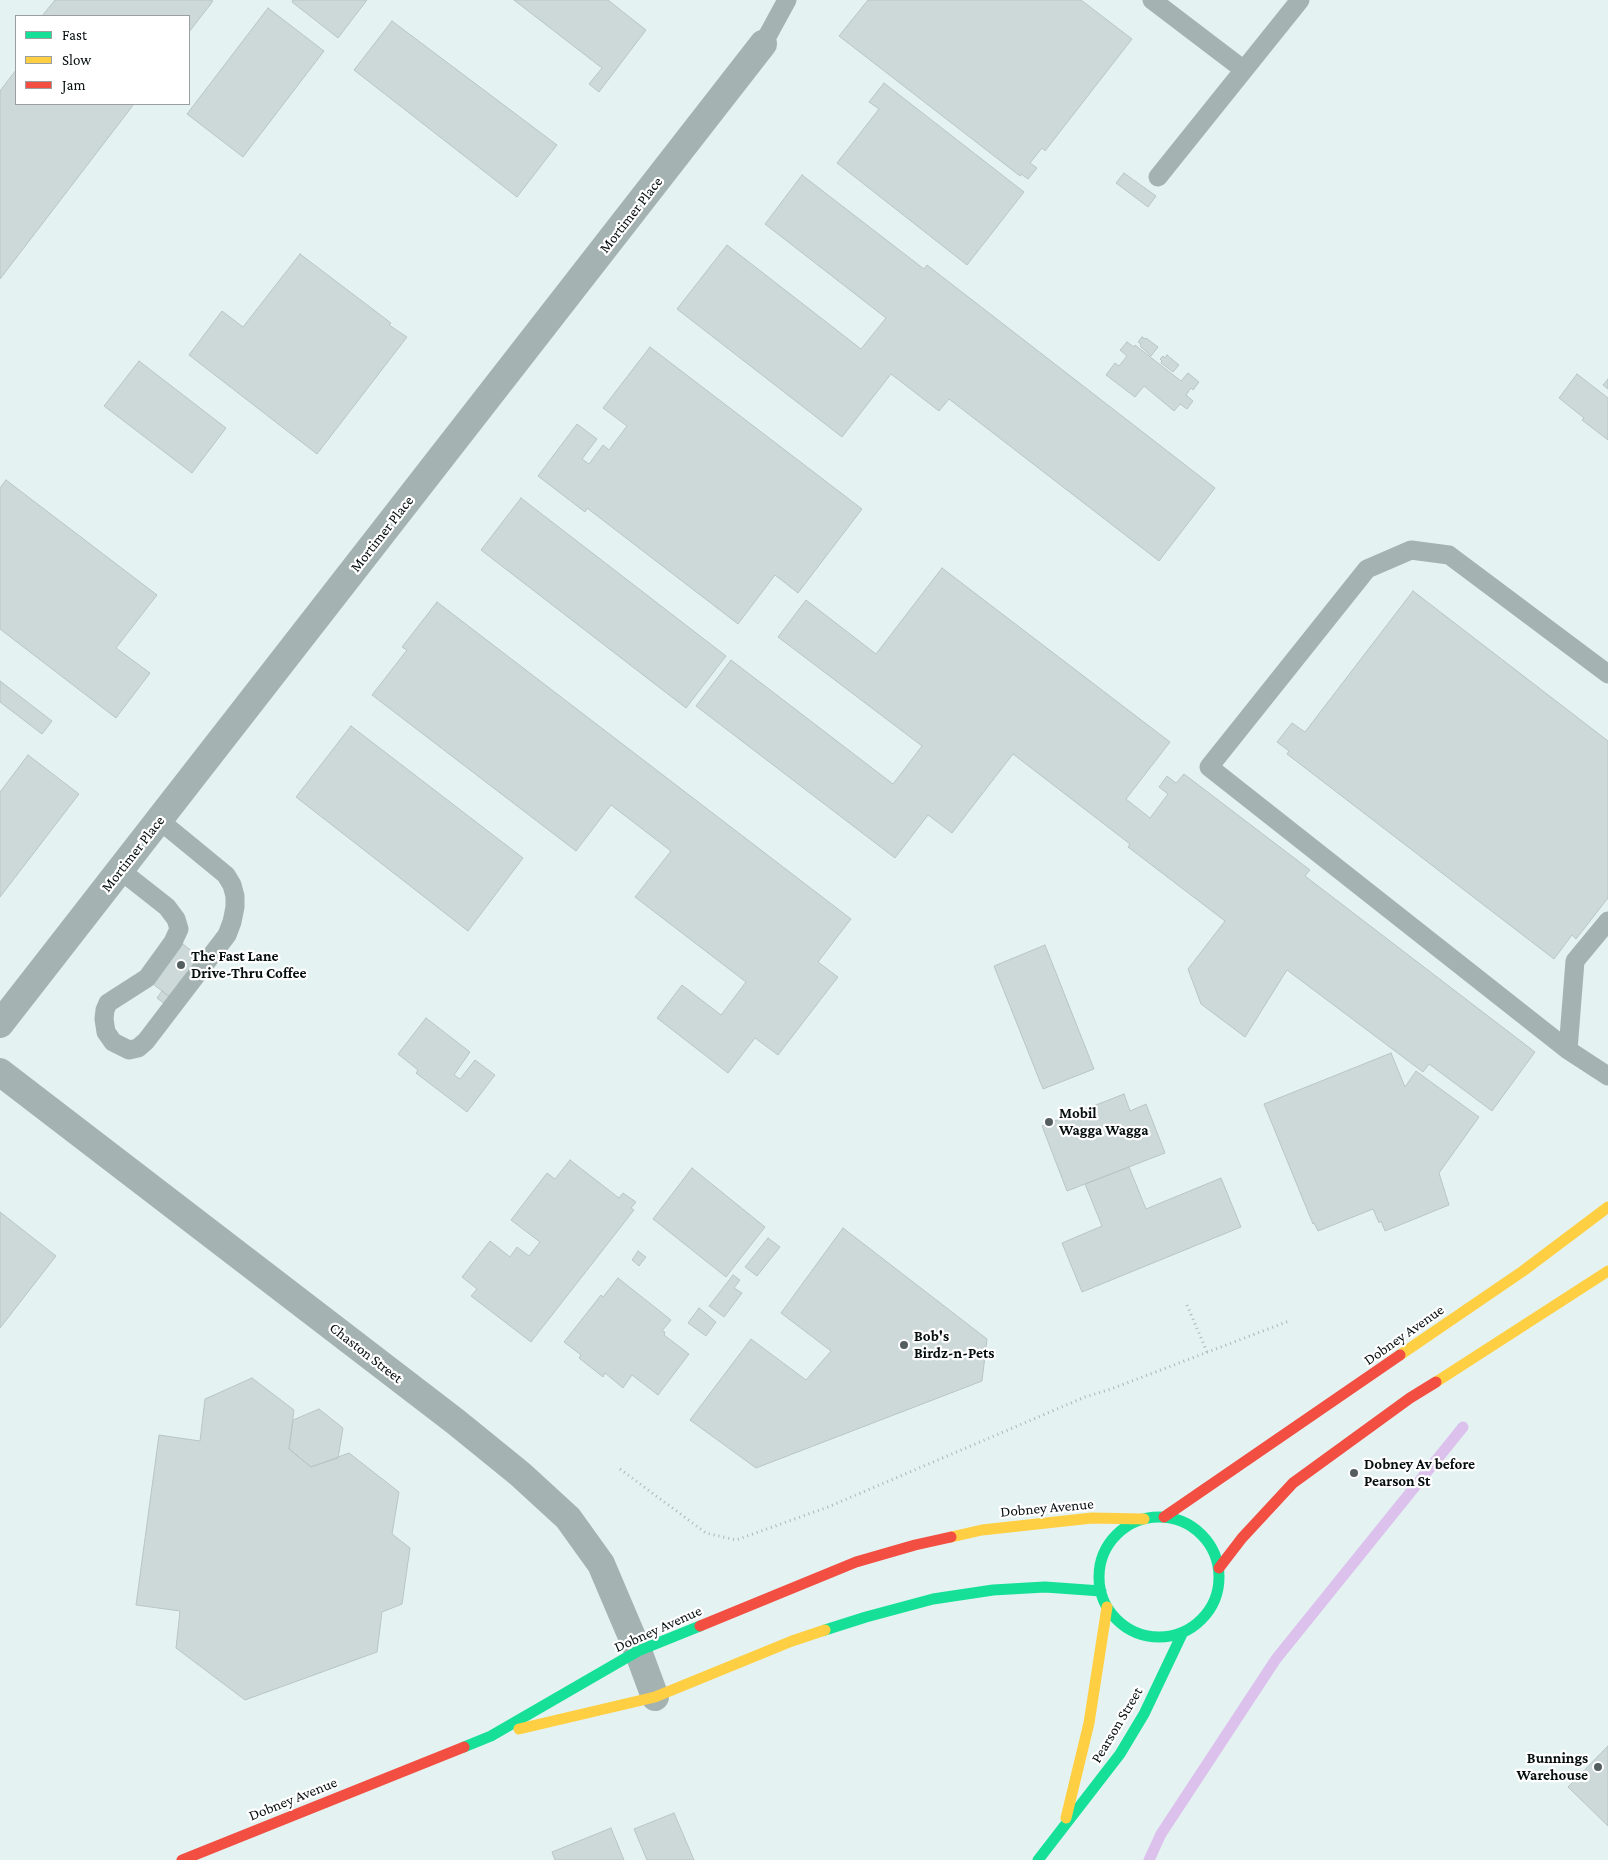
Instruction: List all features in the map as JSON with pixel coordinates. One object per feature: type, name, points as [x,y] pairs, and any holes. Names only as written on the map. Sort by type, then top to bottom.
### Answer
[{"type":"main road","name":"Dobney Avenue","points":[[1164,1517],[1523,1271],[1608,1207]]},
{"type":"main road","points":[[1219,1568],[1242,1538],[1293,1483],[1410,1398],[1608,1271]]},
{"type":"main road","points":[[1164,1517],[1183,1521],[1200,1533],[1213,1549],[1219,1568],[1217,1594],[1210,1610],[1198,1623],[1183,1632],[1166,1636],[1149,1636],[1132,1630],[1118,1620],[1107,1607],[1100,1591],[1099,1572],[1103,1554],[1113,1538],[1126,1526],[1144,1519],[1164,1517]]},
{"type":"main road","name":"Dobney Avenue","points":[[182,1860],[491,1736],[638,1651],[856,1562],[916,1545],[982,1530],[1092,1518],[1144,1519]]},
{"type":"main road","points":[[491,1736],[655,1697],[792,1641],[866,1617],[933,1599],[993,1590],[1045,1588],[1100,1591]]},
{"type":"main road","name":"Pearson Street","points":[[1064,1827],[1089,1723],[1107,1607]]},
{"type":"main road","name":"Pearson Street","points":[[1038,1860],[1120,1754],[1144,1714],[1183,1632]]},
{"type":"street","name":"Mortimer Place","points":[[0,1024],[763,44]]},
{"type":"street","name":"Chaston Street","points":[[0,1072],[448,1416],[520,1474],[568,1518],[601,1564],[638,1651],[655,1697]]},
{"type":"lane","points":[[763,44],[787,0]]},
{"type":"lane","points":[[1152,0],[1244,70]]},
{"type":"lane","points":[[1158,177],[1300,0]]},
{"type":"lane","points":[[1608,674],[1449,555],[1411,550],[1367,569],[1208,767],[1568,1050],[1608,1076]]},
{"type":"lane","points":[[120,870],[167,907],[176,919],[179,929],[173,942],[147,978],[108,1003],[105,1010],[106,1032],[113,1042],[129,1050],[138,1048],[146,1041],[227,935],[235,907],[232,884],[226,875],[160,820]]},
{"type":"lane","points":[[1568,1050],[1575,961],[1608,921]]},
{"type":"path","points":[[1187,1305],[1207,1352]]},
{"type":"path","points":[[620,1469],[706,1533],[736,1540],[828,1507],[1086,1397],[1289,1322]]},
{"type":"building","points":[[55,0],[213,1],[190,31],[190,15],[43,15]]},
{"type":"building","points":[[293,0],[367,0],[338,38],[292,2]]},
{"type":"building","points":[[514,0],[608,0],[646,30],[599,92],[589,84],[602,68]]},
{"type":"building","points":[[868,0],[1081,0],[1132,39],[1045,151],[1042,148],[1030,163],[1037,168],[1028,179],[1021,174],[1020,176],[839,36]]},
{"type":"building","points":[[268,8],[324,51],[243,157],[187,114]]},
{"type":"building","points":[[392,21],[557,145],[517,197],[354,70]]},
{"type":"building","points":[[15,71],[15,105],[133,105],[0,279],[0,91]]},
{"type":"building","points":[[884,83],[1024,192],[967,265],[837,163],[879,109],[869,102]]},
{"type":"building","points":[[1124,173],[1156,196],[1148,207],[1116,183]]},
{"type":"building","points":[[802,175],[924,269],[927,265],[1215,488],[1159,561],[949,399],[939,411],[891,374],[842,437],[677,309],[727,245],[861,349],[886,318],[765,224]]},
{"type":"building","points":[[300,254],[391,323],[389,325],[407,337],[317,454],[189,355],[222,311],[243,327]]},
{"type":"building","points":[[1142,337],[1158,347],[1151,356],[1138,342]]},
{"type":"building","points":[[1127,342],[1134,347],[1135,345],[1181,381],[1188,373],[1199,382],[1186,395],[1193,401],[1187,409],[1180,404],[1174,411],[1144,386],[1135,397],[1106,375],[1115,363],[1119,366],[1127,356],[1120,350]]},
{"type":"building","points":[[650,347],[862,509],[798,593],[775,575],[738,624],[587,508],[585,512],[538,476],[577,424],[597,439],[582,459],[589,464],[603,445],[609,450],[627,426],[603,408]]},
{"type":"building","points":[[1167,355],[1179,365],[1173,372],[1161,363],[1160,359],[1163,356],[1165,358]]},
{"type":"building","points":[[139,361],[226,428],[192,473],[104,406]]},
{"type":"building","points":[[1577,374],[1608,398],[1608,440],[1582,420],[1584,418],[1559,398]]},
{"type":"building","points":[[1608,379],[1608,389],[1603,385]]},
{"type":"building","points":[[6,480],[157,595],[116,648],[150,673],[116,718],[0,629],[0,488]]},
{"type":"building","points":[[521,498],[726,656],[686,708],[481,550]]},
{"type":"building","points":[[942,568],[1170,742],[1126,799],[1150,818],[1168,794],[1159,787],[1167,776],[1176,783],[1184,774],[1310,870],[1305,876],[1535,1052],[1492,1111],[1429,1064],[1423,1072],[1287,970],[1245,1037],[1201,1004],[1188,969],[1225,921],[1128,847],[1130,844],[1013,754],[952,833],[928,815],[895,858],[696,706],[731,660],[893,784],[922,746],[778,637],[806,600],[876,654]]},
{"type":"building","points":[[1413,591],[1608,741],[1608,898],[1576,939],[1572,935],[1554,959],[1287,754],[1289,751],[1277,742],[1292,723],[1305,732]]},
{"type":"building","points":[[437,602],[851,919],[818,962],[838,977],[778,1055],[755,1038],[728,1073],[657,1018],[682,985],[721,1015],[746,982],[635,897],[671,851],[611,805],[576,851],[372,695],[407,650],[402,647]]},
{"type":"building","points":[[0,681],[52,721],[42,734],[0,702]]},
{"type":"building","points":[[351,726],[523,858],[468,931],[296,797]]},
{"type":"building","points":[[28,755],[79,794],[0,897],[0,792]]},
{"type":"building","name":"The Fast Lane Drive-Thru Coffee","points":[[183,944],[200,958],[171,998],[153,984]]},
{"type":"building","points":[[1045,945],[1094,1069],[1043,1089],[994,966]]},
{"type":"building","points":[[162,991],[171,998],[177,1013],[157,998]]},
{"type":"building","points":[[426,1018],[470,1052],[454,1075],[460,1079],[475,1060],[495,1075],[467,1112],[416,1073],[418,1070],[398,1054]]},
{"type":"building","points":[[1391,1053],[1405,1087],[1416,1071],[1479,1117],[1439,1173],[1449,1205],[1385,1231],[1373,1209],[1318,1231],[1313,1224],[1264,1104]]},
{"type":"building","points":[[1124,1094],[1130,1111],[1146,1104],[1165,1153],[1067,1191],[1042,1126]]},
{"type":"building","points":[[570,1160],[619,1198],[623,1193],[636,1202],[631,1208],[634,1210],[531,1342],[471,1296],[477,1289],[462,1277],[490,1241],[510,1257],[517,1247],[529,1256],[540,1242],[511,1220],[547,1173],[555,1179]]},
{"type":"building","points":[[1129,1167],[1146,1209],[1221,1178],[1241,1227],[1082,1292],[1062,1243],[1102,1226],[1085,1184]]},
{"type":"building","points":[[692,1168],[765,1227],[726,1277],[653,1219]]},
{"type":"building","points":[[0,1212],[56,1256],[0,1328]]},
{"type":"building","name":"Bob's Birdz-n-Pets","points":[[843,1228],[987,1339],[982,1381],[756,1468],[690,1420],[751,1339],[806,1380],[831,1351],[781,1313]]},
{"type":"building","points":[[768,1238],[780,1247],[757,1276],[745,1267]]},
{"type":"building","points":[[638,1251],[646,1257],[639,1266],[632,1260]]},
{"type":"building","points":[[733,1275],[740,1280],[734,1288],[742,1293],[724,1317],[709,1306]]},
{"type":"building","points":[[618,1278],[671,1320],[662,1331],[665,1332],[664,1335],[689,1354],[658,1395],[632,1375],[623,1388],[605,1373],[603,1377],[579,1358],[581,1355],[564,1342],[601,1295],[603,1297]]},
{"type":"building","points":[[699,1308],[716,1322],[706,1336],[688,1323]]},
{"type":"building","points":[[252,1378],[294,1410],[289,1449],[311,1467],[349,1453],[399,1492],[392,1534],[410,1548],[402,1604],[382,1612],[377,1652],[245,1700],[176,1648],[180,1611],[136,1605],[159,1435],[200,1441],[205,1399]]},
{"type":"building","points":[[319,1409],[343,1428],[338,1458],[311,1467],[289,1449],[293,1420]]},
{"type":"building","name":"Bunnings Warehouse","points":[[1608,1746],[1608,1826],[1568,1787]]},
{"type":"building","points":[[674,1813],[694,1860],[647,1860],[634,1829]]},
{"type":"building","points":[[611,1828],[624,1860],[555,1860],[552,1852]]},
{"type":"waterway","points":[[1149,1860],[1161,1834],[1276,1659],[1463,1427]]},
{"type":"traffic: fast","points":[[1159,1517],[1171,1518],[1182,1522],[1192,1527],[1201,1535],[1209,1544],[1214,1554],[1218,1565],[1219,1577],[1218,1589],[1214,1600],[1209,1610],[1201,1619],[1192,1627],[1182,1632],[1171,1636],[1159,1637],[1147,1636],[1136,1632],[1126,1627],[1117,1619],[1109,1610],[1104,1600],[1100,1589],[1099,1577],[1100,1565],[1104,1554],[1109,1544],[1117,1535],[1126,1527],[1136,1522],[1147,1518],[1159,1517]]},
{"type":"traffic: fast","points":[[825,1630],[933,1599],[993,1590],[1045,1587],[1101,1591]]},
{"type":"traffic: fast","points":[[464,1747],[491,1736],[638,1651],[700,1626]]},
{"type":"traffic: fast","points":[[1038,1860],[1120,1754],[1144,1714],[1183,1632]]},
{"type":"traffic: slow","points":[[1400,1355],[1523,1271],[1608,1207]]},
{"type":"traffic: slow","points":[[1436,1382],[1608,1271]]},
{"type":"traffic: slow","points":[[951,1537],[982,1530],[1092,1518],[1144,1519]]},
{"type":"traffic: slow","points":[[1066,1818],[1089,1723],[1107,1607]]},
{"type":"traffic: slow","points":[[519,1729],[655,1697],[792,1641],[825,1630]]},
{"type":"traffic: jam","points":[[1164,1517],[1400,1355]]},
{"type":"traffic: jam","points":[[1219,1568],[1242,1538],[1293,1483],[1410,1398],[1436,1382]]},
{"type":"traffic: jam","points":[[700,1626],[856,1562],[951,1537]]},
{"type":"traffic: jam","points":[[182,1860],[464,1747]]},
{"type":"place","name":"The Fast Lane Drive-Thru Coffee","points":[[181,965]]},
{"type":"place","name":"Mobil Wagga Wagga","points":[[1049,1122]]},
{"type":"place","name":"Bob's Birdz-n-Pets","points":[[904,1345]]},
{"type":"place","name":"Dobney Av before Pearson St","points":[[1354,1473]]},
{"type":"place","name":"Bunnings Warehouse","points":[[1598,1767]]}]
